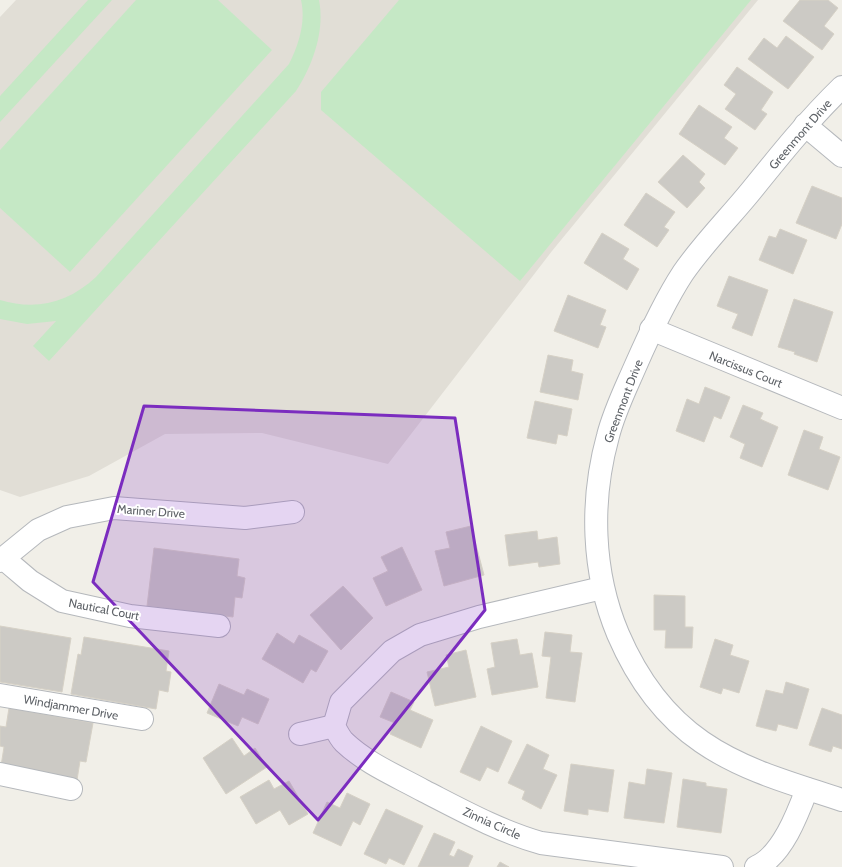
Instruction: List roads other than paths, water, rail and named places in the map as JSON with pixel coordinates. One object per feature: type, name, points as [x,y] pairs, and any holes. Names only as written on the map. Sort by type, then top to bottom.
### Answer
[{"type":"street","name":"Greenmont Drive","points":[[842,87],[805,125],[684,273],[652,329],[615,415],[603,456],[596,507],[596,534],[602,588],[612,619],[638,673],[655,698],[677,721],[702,742],[767,776],[842,800]]},
{"type":"street","points":[[805,125],[842,156]]},
{"type":"street","name":"Narcissus Court","points":[[652,329],[842,408]]},
{"type":"street","name":"Mariner Drive","points":[[2,560],[38,530],[67,517],[114,508],[245,518],[293,512]]},
{"type":"street","name":"Nautical Court","points":[[2,560],[30,581],[62,601],[130,616],[219,626]]},
{"type":"street","points":[[300,734],[334,726],[340,702],[392,651],[420,635],[479,617],[602,588]]},
{"type":"street","name":"Windjammer Drive","points":[[0,695],[142,719]]},
{"type":"street","name":"Zinnia Circle","points":[[334,726],[342,740],[377,766],[496,828],[519,837],[541,843],[722,867]]},
{"type":"street","points":[[0,774],[71,789]]},
{"type":"street","points":[[756,867],[765,864],[777,851],[800,806],[807,788]]}]
